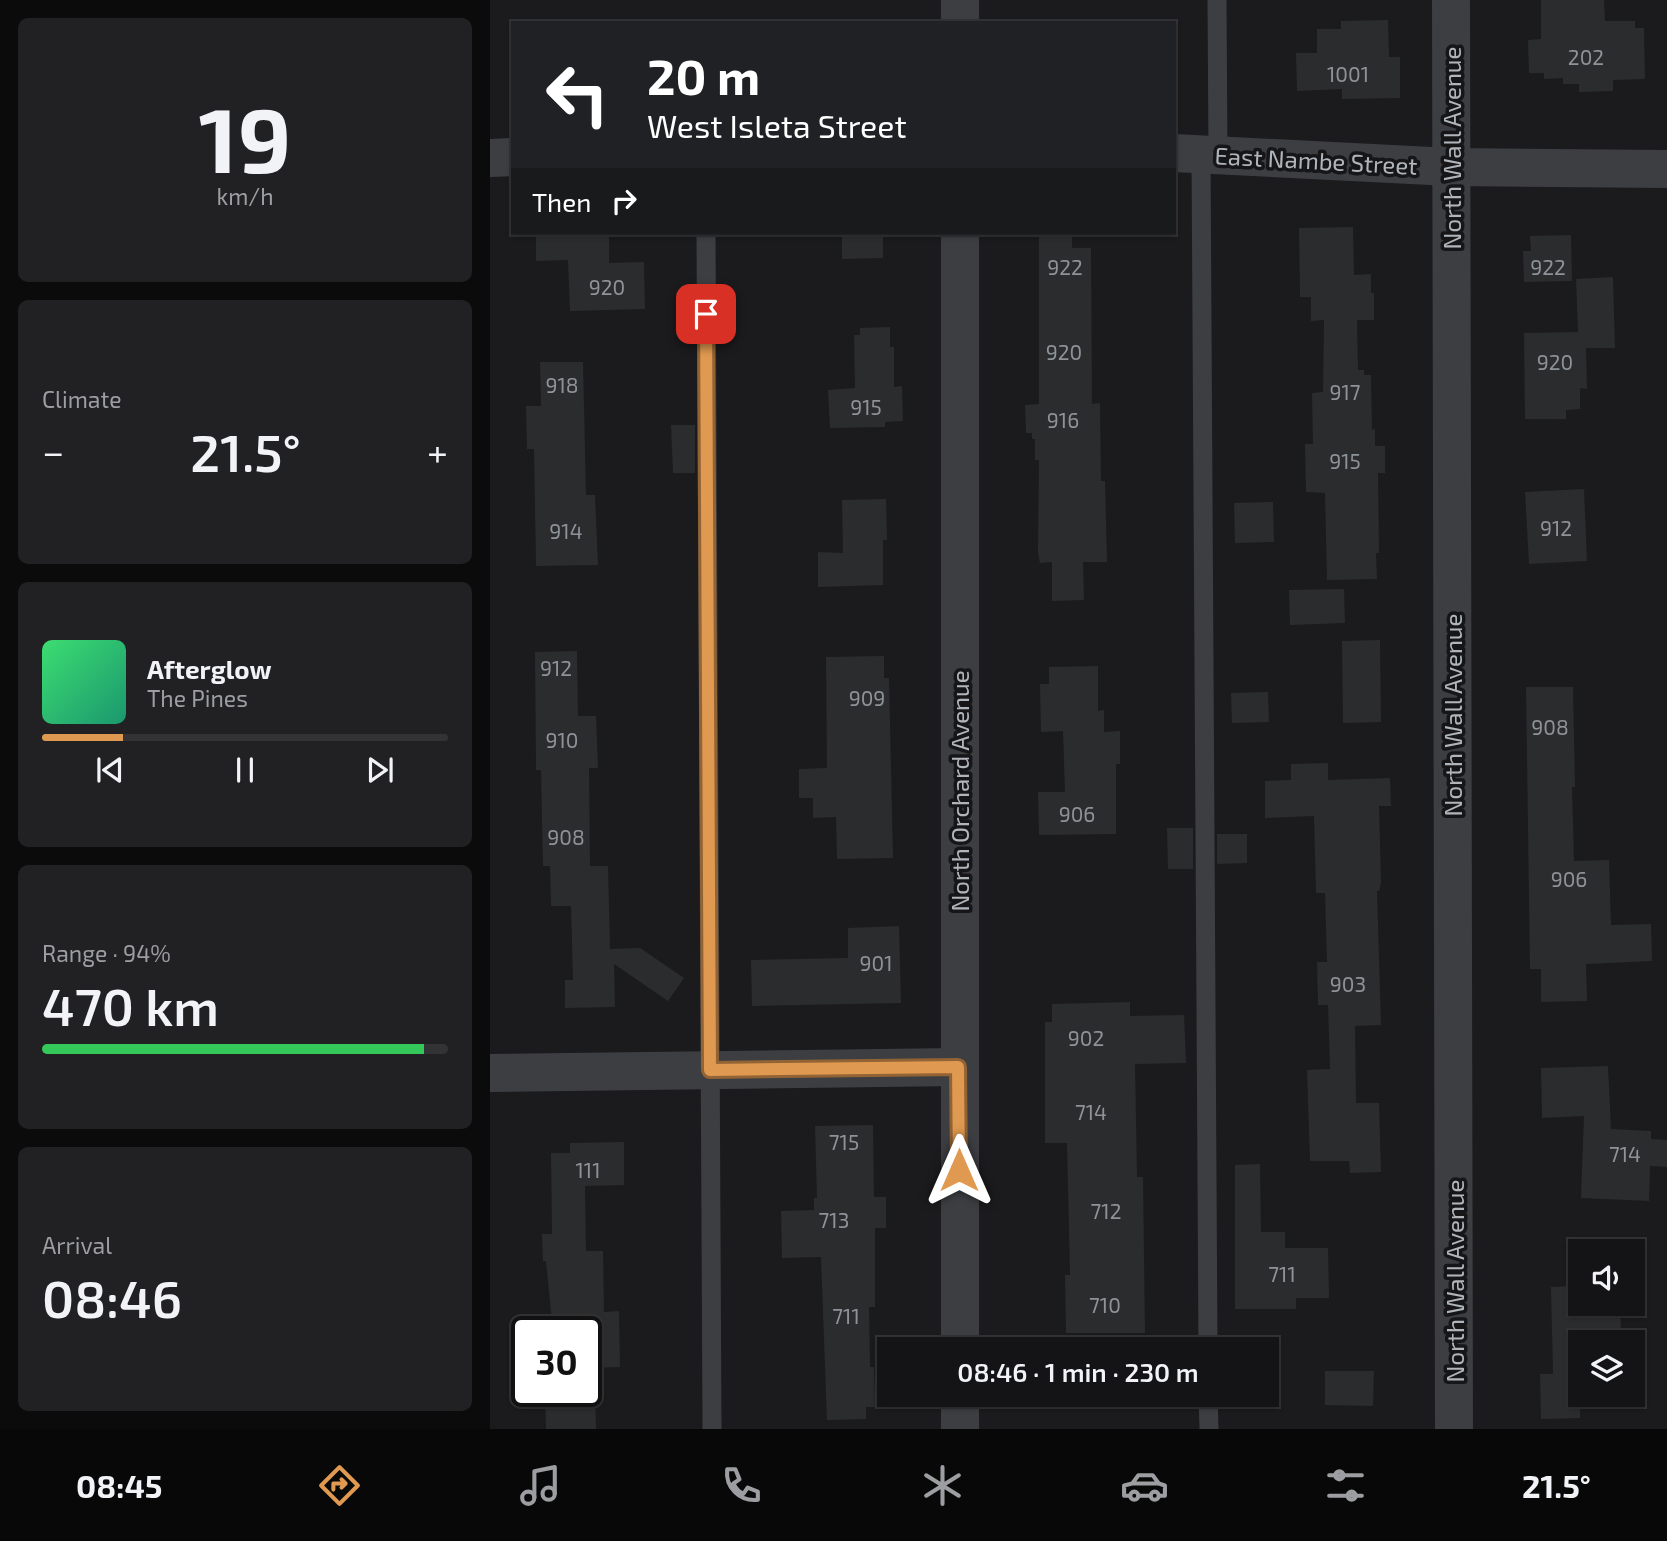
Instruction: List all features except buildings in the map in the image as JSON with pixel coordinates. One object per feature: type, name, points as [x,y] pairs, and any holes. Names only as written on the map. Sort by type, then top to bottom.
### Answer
[{"type":"street","points":[[960,0],[960,21]]},
{"type":"street","name":"North Wall Avenue","points":[[1451,0],[1454,1429]]},
{"type":"street","name":"East Nambe Street","points":[[1198,154],[1451,167],[1667,169]]},
{"type":"street","points":[[490,158],[511,157]]},
{"type":"street","name":"North Orchard Avenue","points":[[960,1337],[958,1067],[961,235]]},
{"type":"street","points":[[490,1073],[958,1067]]},
{"type":"street","points":[[960,1407],[960,1429]]},
{"type":"lane","points":[[1208,1337],[1198,154],[1217,0]]},
{"type":"lane","points":[[706,235],[712,1429]]},
{"type":"lane","points":[[1209,1407],[1209,1429]]},
{"type":"route","points":[[706,314],[710,1070],[958,1067],[959,1170]]}]
